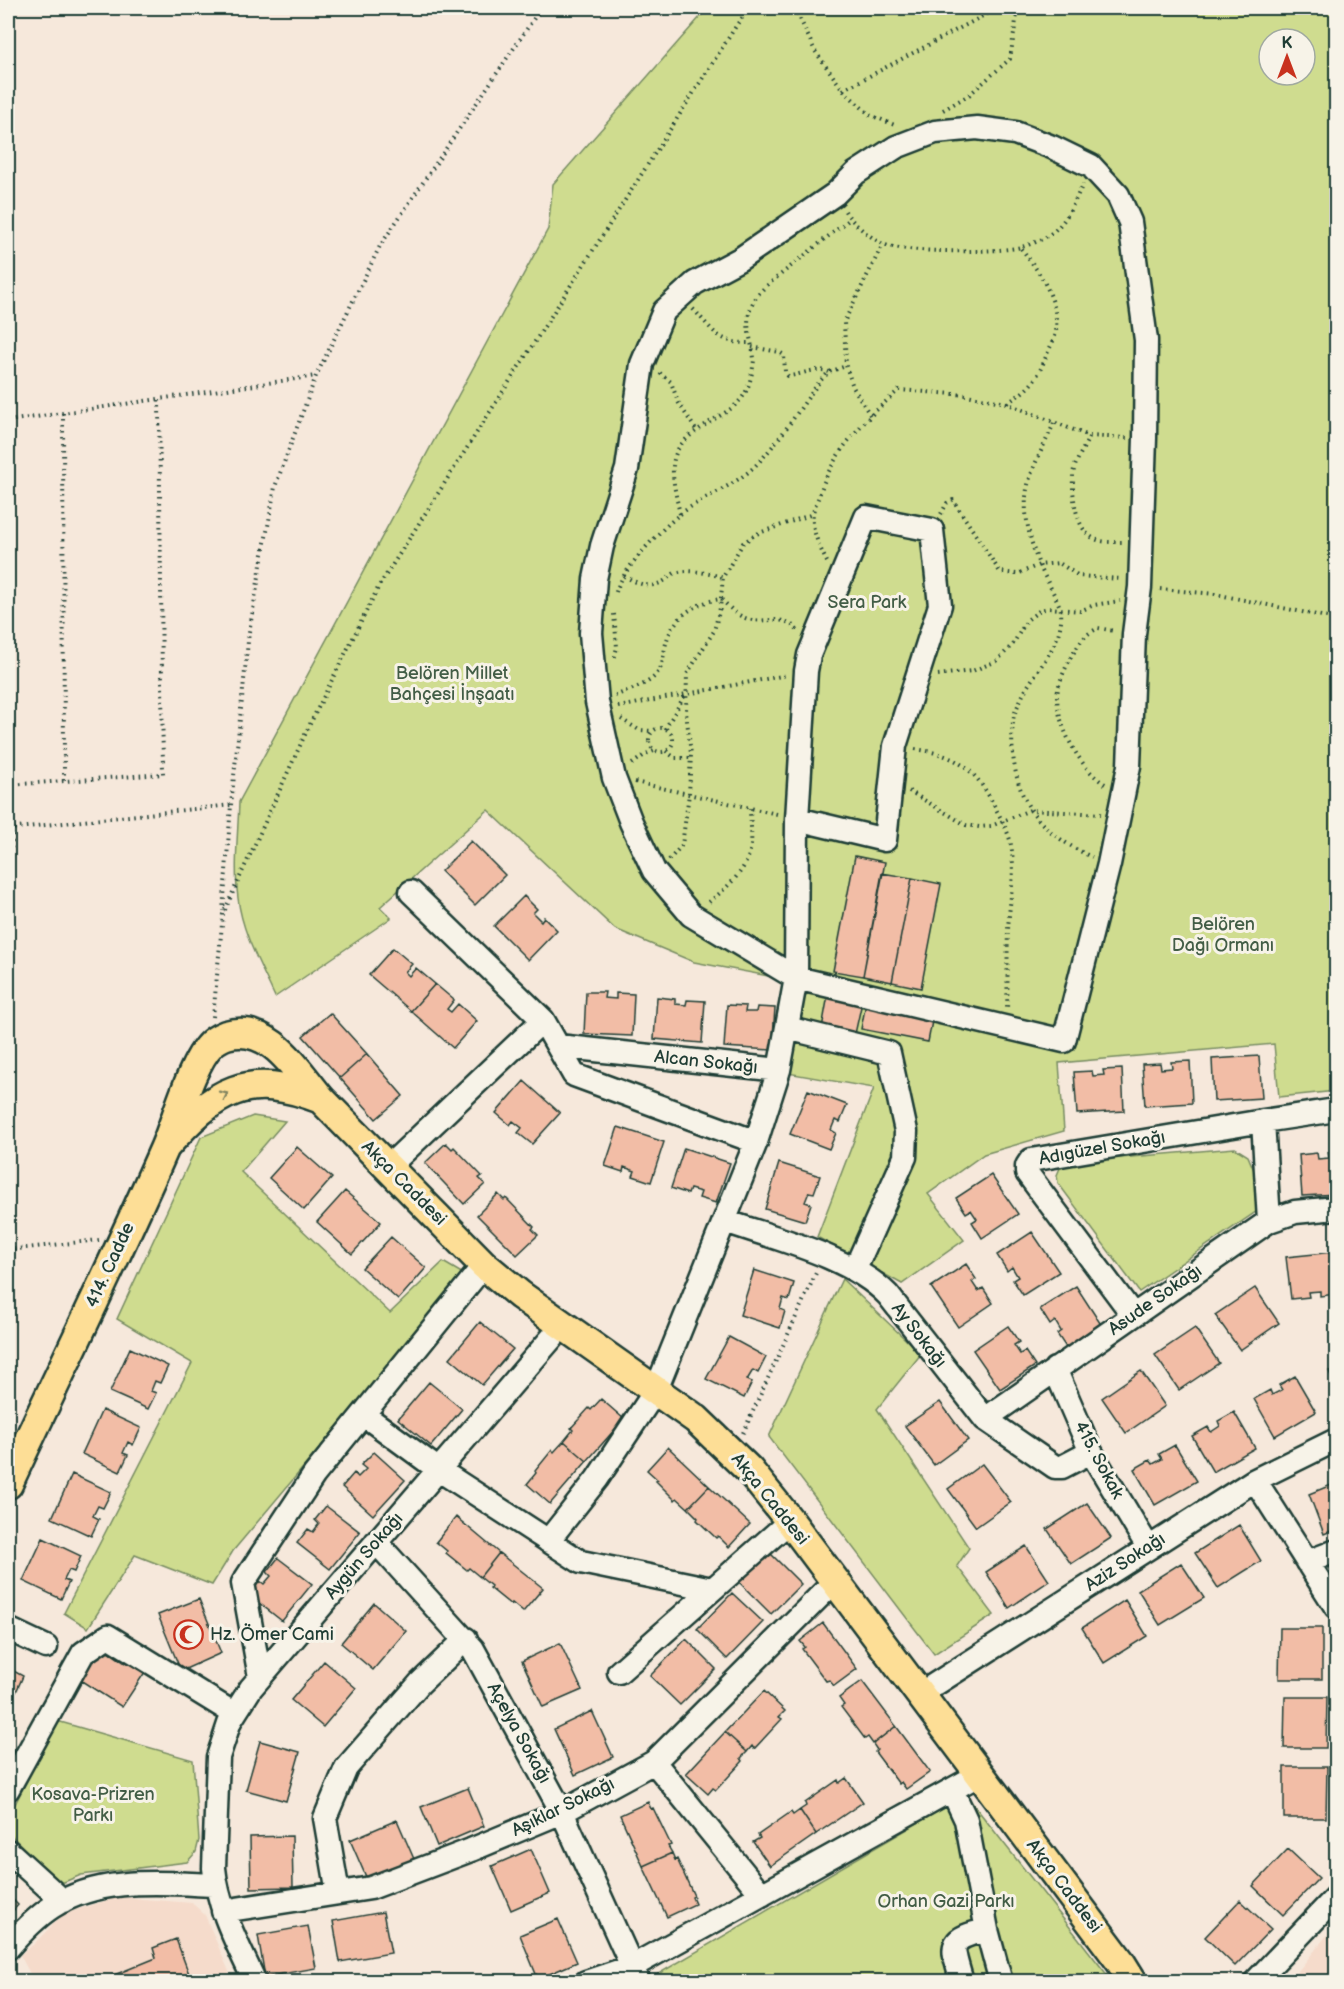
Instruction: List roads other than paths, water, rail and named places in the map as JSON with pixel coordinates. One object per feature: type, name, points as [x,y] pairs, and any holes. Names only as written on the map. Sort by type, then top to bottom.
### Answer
[{"type":"main road","name":"Akça Caddesi","points":[[210,1044],[219,1038],[245,1033],[262,1037],[277,1048],[321,1099],[483,1264],[562,1326],[696,1419],[734,1453],[790,1521],[1120,1961],[1133,1982]]},
{"type":"main road","name":"414. Cadde","points":[[8,1484],[165,1147],[195,1070],[210,1044]]},
{"type":"main road","name":"Akça Caddesi","points":[[165,1147],[188,1121],[208,1104],[240,1088],[281,1087],[321,1099]]},
{"type":"street","points":[[977,128],[1015,133],[1052,147],[1091,166],[1118,195],[1130,222],[1146,340],[1139,589],[1134,634],[1129,766],[1109,864],[1064,1041],[796,978],[692,915],[654,871],[630,822],[614,778],[597,702],[591,633],[595,579],[602,546],[627,469],[642,364],[664,311],[695,283],[740,259],[835,194],[856,173],[896,147],[935,132],[977,128]]},
{"type":"street","points":[[779,1070],[796,978],[797,819],[807,663],[866,517],[932,530],[940,605],[895,746],[885,840],[797,819]]},
{"type":"street","points":[[411,892],[543,1020],[574,1075],[756,1142]]},
{"type":"street","points":[[388,1167],[543,1020]]},
{"type":"street","points":[[787,1028],[890,1053],[906,1131],[905,1157],[855,1269]]},
{"type":"street","name":"Alcan Sokağı","points":[[548,1541],[597,1479],[656,1390],[756,1142],[779,1070],[558,1046]]},
{"type":"street","points":[[1269,1221],[1263,1120],[1336,1110]]},
{"type":"street","name":"Adıgüzel Sokağı","points":[[1133,1315],[1027,1173],[1028,1163],[1042,1157],[1263,1120]]},
{"type":"street","name":"Asude Sokağı","points":[[985,1419],[1269,1221],[1295,1212],[1336,1208]]},
{"type":"street","name":"Ay Sokağı","points":[[725,1221],[824,1256],[855,1269],[876,1283],[888,1295],[985,1419],[1059,1468],[1091,1452]]},
{"type":"street","points":[[260,1677],[243,1583],[315,1475],[483,1264]]},
{"type":"street","name":"Aygün Sokağı","points":[[255,1982],[223,1911],[216,1885],[213,1847],[218,1757],[233,1713],[260,1677],[562,1326]]},
{"type":"street","name":"415. Sokak","points":[[1055,1369],[1091,1452],[1148,1547]]},
{"type":"street","points":[[364,1415],[439,1470],[581,1562],[712,1589]]},
{"type":"street","name":"Aziz Sokağı","points":[[920,1694],[1255,1480],[1336,1440]]},
{"type":"street","points":[[1255,1480],[1336,1607]]},
{"type":"street","points":[[619,1672],[790,1521]]},
{"type":"street","name":"Açelya Sokağı","points":[[376,1542],[466,1639],[562,1812],[635,1974]]},
{"type":"street","points":[[1307,1562],[1336,1551]]},
{"type":"street","name":"Aşıklar Sokağı","points":[[223,1911],[371,1888],[562,1812],[654,1762],[835,1581]]},
{"type":"street","points":[[8,1629],[46,1647]]},
{"type":"street","points":[[8,1789],[83,1653],[108,1636],[233,1713]]},
{"type":"street","points":[[338,1893],[325,1818],[346,1768],[420,1683],[466,1639]]},
{"type":"street","points":[[654,1762],[762,1894]]},
{"type":"street","points":[[586,1982],[635,1974],[762,1894],[980,1774]]},
{"type":"street","points":[[952,1790],[966,1820],[987,1930],[1000,1982]]},
{"type":"street","points":[[8,1851],[63,1901]]},
{"type":"street","points":[[8,1948],[39,1917],[63,1901],[93,1890],[129,1883],[216,1885]]},
{"type":"street","points":[[1255,1982],[1336,1897]]},
{"type":"street","points":[[962,1982],[953,1949],[956,1942],[965,1935],[987,1930]]},
{"type":"place","name":"Hz. Ömer Cami","points":[[189,1634]]},
{"type":"park label","name":"Sera Park","points":[[867,602]]},
{"type":"park label","name":"Belören Millet Bahçesi İnşaatı","points":[[452,683]]},
{"type":"park label","name":"Belören Dağı Ormanı","points":[[1223,934]]},
{"type":"park label","name":"Kosava-Prizren Parkı","points":[[93,1804]]},
{"type":"park label","name":"Orhan Gazi Parkı","points":[[946,1901]]}]
